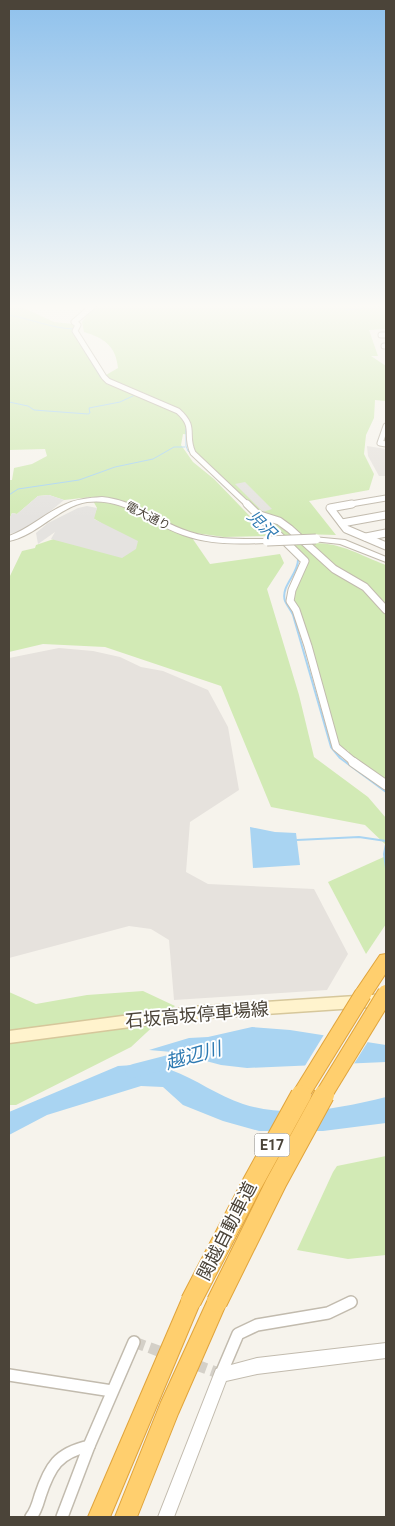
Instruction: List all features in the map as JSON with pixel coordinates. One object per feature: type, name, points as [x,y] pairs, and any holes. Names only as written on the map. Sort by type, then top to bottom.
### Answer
[{"type":"highway","name":"関越自動車道","points":[[99,1517],[191,1301],[271,1148],[363,994],[386,960]]},
{"type":"highway","name":"関越自動車道","points":[[126,1517],[169,1410],[217,1302],[297,1140],[326,1089],[386,993]]},
{"type":"main road","name":"石坂高坂停車場線","points":[[9,1037],[191,1013],[386,1000]]},
{"type":"street","points":[[104,376],[122,387],[178,411],[186,417],[191,426],[189,447],[193,453],[258,514],[305,562],[292,590],[290,601],[296,610],[308,646],[336,746],[342,754],[386,786]]},
{"type":"street","points":[[386,426],[380,443],[386,444]]},
{"type":"street","points":[[386,498],[330,508],[346,529],[386,546]]},
{"type":"street","name":"電大通り","points":[[9,539],[27,533],[65,507],[78,502],[97,499],[116,500],[130,504],[177,530],[199,537],[230,541],[316,539],[342,542],[386,560]]},
{"type":"street","points":[[258,514],[279,521],[290,529],[334,569],[365,587],[386,610]]},
{"type":"street","points":[[342,523],[386,515]]},
{"type":"street","points":[[365,537],[386,533]]},
{"type":"street","points":[[166,1517],[238,1334],[256,1325],[328,1314],[351,1302]]},
{"type":"street","points":[[62,1517],[89,1446],[134,1342]]},
{"type":"street","points":[[222,1374],[257,1366],[386,1350]]},
{"type":"street","points":[[9,1375],[112,1391]]},
{"type":"street","points":[[31,1517],[35,1512],[51,1466],[77,1448],[89,1446]]},
{"type":"shaded area","points":[[367,446],[386,449],[385,476],[379,476],[368,456]]},
{"type":"shaded area","points":[[245,482],[272,509],[263,512],[235,484]]},
{"type":"shaded area","points":[[49,495],[64,500],[37,522],[19,532],[9,534],[9,520],[12,513],[17,514],[38,496]]},
{"type":"shaded area","points":[[87,506],[97,508],[94,519],[138,541],[136,549],[122,558],[51,539],[55,532],[38,544],[36,533],[48,523],[78,508]]},
{"type":"shaded area","points":[[59,648],[93,651],[120,657],[141,667],[163,671],[208,690],[228,727],[239,790],[190,822],[186,872],[208,884],[314,889],[348,954],[327,990],[174,1000],[169,940],[151,929],[129,926],[9,958],[9,658]]},
{"type":"green space","points":[[9,376],[386,376],[386,401],[375,400],[374,418],[366,435],[364,454],[374,474],[369,490],[309,501],[336,535],[301,534],[281,519],[261,512],[193,451],[191,447],[192,435],[183,434],[181,445],[193,462],[214,479],[269,536],[224,537],[188,532],[210,564],[280,554],[284,563],[267,589],[299,695],[314,757],[368,797],[386,818],[386,845],[365,825],[271,807],[221,686],[105,647],[43,644],[9,652],[9,578],[22,551],[35,548],[36,545],[101,523],[93,518],[97,508],[91,497],[64,500],[49,495],[38,496],[17,514],[12,513],[9,520],[9,480],[12,480],[14,468],[32,464],[47,456],[45,449],[9,450]]},
{"type":"green space","points":[[267,518],[289,530],[331,570],[369,595],[386,615],[386,782],[349,753],[348,750],[345,753],[341,747],[333,727],[303,622],[292,597],[308,563],[303,554],[265,519]]},
{"type":"green space","points":[[311,543],[341,547],[386,565],[386,605],[370,587],[328,561]]},
{"type":"green space","points":[[386,856],[386,924],[366,954],[328,882]]},
{"type":"green space","points":[[143,991],[175,1006],[131,1047],[16,1105],[9,1105],[9,992],[36,1004],[87,995]]},
{"type":"green space","points":[[386,1156],[386,1255],[348,1259],[297,1250],[337,1166]]},
{"type":"water","points":[[250,827],[275,832],[296,833],[300,865],[253,868]]},
{"type":"water","points":[[252,1027],[290,1030],[386,1045],[386,1062],[247,1068],[221,1065],[172,1052],[149,1050],[189,1038],[208,1037]]},
{"type":"water","points":[[134,1065],[171,1070],[234,1101],[278,1111],[333,1108],[386,1097],[386,1123],[323,1131],[259,1131],[223,1121],[183,1105],[163,1087],[141,1086],[47,1115],[9,1135],[9,1112],[118,1066]]},
{"type":"pier","points":[[325,1033],[369,1040],[352,1067],[303,1069]]},
{"type":"waterway","name":"児沢","points":[[100,376],[106,382]]},
{"type":"waterway","points":[[9,402],[28,406],[34,410],[88,414],[90,413],[89,408],[120,402],[135,395]]},
{"type":"waterway","name":"児沢","points":[[186,429],[186,446],[188,451],[229,491]]},
{"type":"waterway","points":[[9,495],[18,489],[79,480],[115,467],[153,459],[174,447],[185,447]]},
{"type":"waterway","name":"児沢","points":[[298,559],[296,570],[287,585],[284,596],[293,615],[331,747],[340,758],[386,792]]},
{"type":"waterway","points":[[297,840],[359,837],[386,841]]},
{"type":"waterway","name":"児沢","points":[[386,844],[384,854],[386,868]]},
{"type":"waterway","name":"越辺川","points":[[133,1071],[203,1053]]},
{"type":"tunnel","points":[[134,1342],[221,1374]]}]
